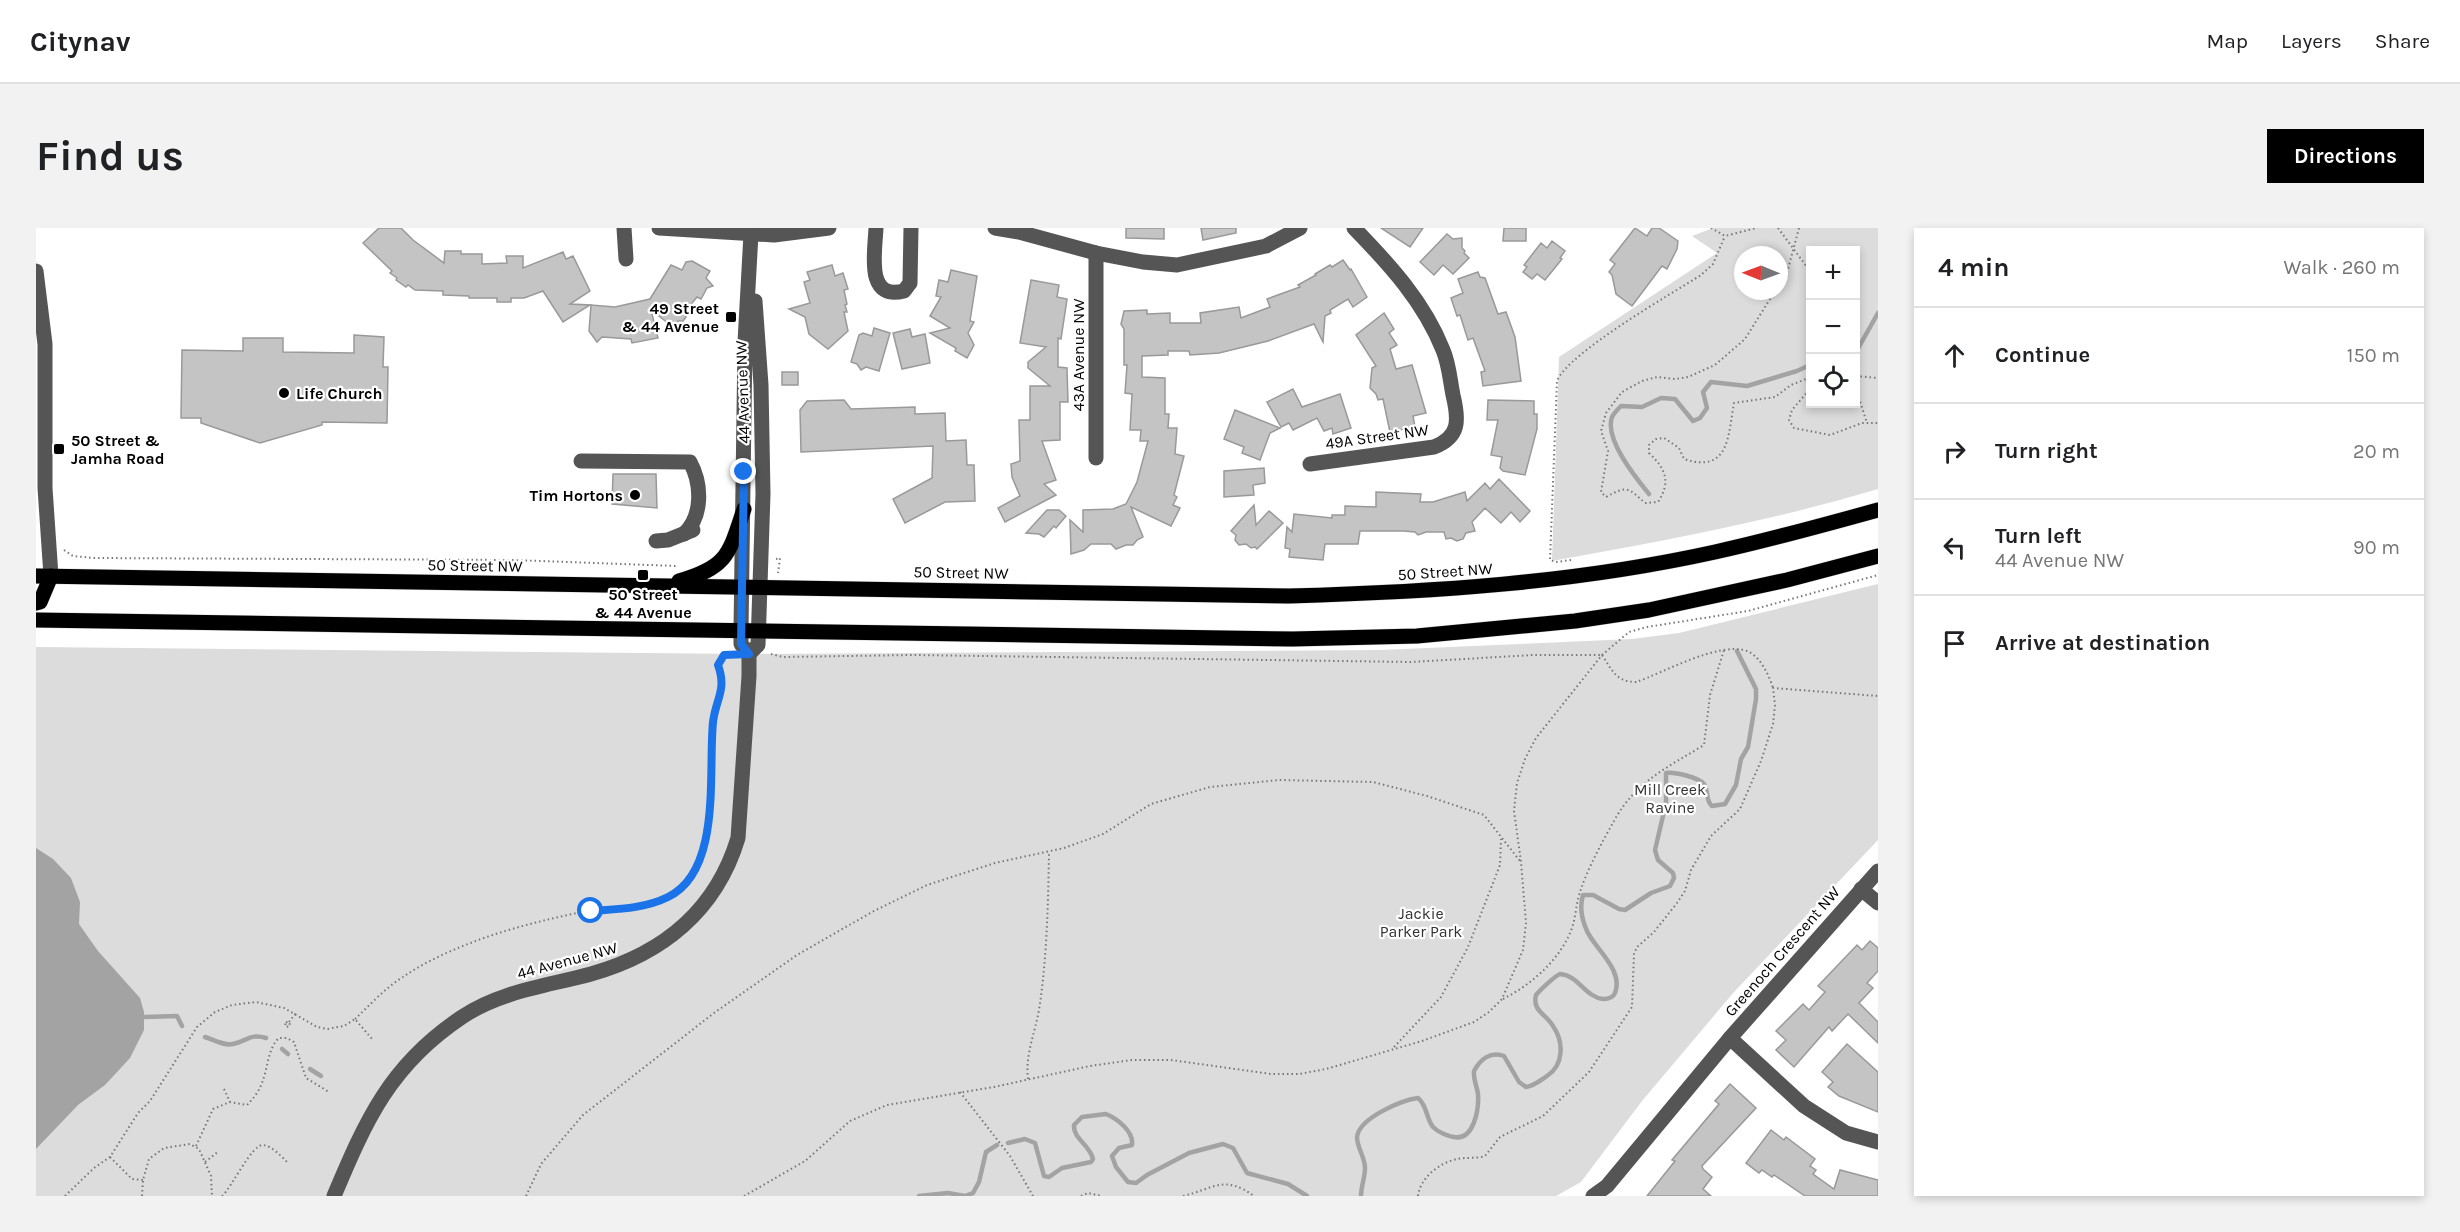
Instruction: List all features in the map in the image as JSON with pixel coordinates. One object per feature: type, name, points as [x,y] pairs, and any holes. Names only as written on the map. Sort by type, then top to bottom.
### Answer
[{"type":"main road","points":[[663,586],[709,572],[719,565],[731,548],[744,509]]},
{"type":"main road","name":"50 Street NW","points":[[44,576],[1289,596],[1464,589],[1633,567],[1713,553],[1878,510]]},
{"type":"main road","points":[[36,620],[1293,639],[1417,636],[1575,621],[1649,610],[1787,580],[1878,556]]},
{"type":"main road","points":[[36,603],[40,602],[44,576]]},
{"type":"street","points":[[624,228],[626,259]]},
{"type":"street","points":[[659,228],[751,231],[774,235],[829,228]]},
{"type":"street","points":[[876,228],[875,276],[879,286],[885,291],[894,293],[904,291],[910,283],[911,228]]},
{"type":"street","points":[[995,228],[1019,232],[1096,253],[1143,262],[1177,265],[1266,246],[1300,228]]},
{"type":"street","name":"49A Street NW","points":[[1310,464],[1434,447],[1448,442],[1455,430],[1456,418],[1444,352],[1425,314],[1400,277],[1354,228]]},
{"type":"street","name":"44 Avenue NW","points":[[749,654],[741,644],[741,630],[745,342],[751,231]]},
{"type":"street","name":"44 Avenue NW","points":[[334,1196],[363,1129],[385,1090],[405,1066],[462,1017],[499,998],[627,963],[664,943],[693,916],[716,889],[731,862],[738,838],[749,654],[758,645],[763,494],[761,385],[751,231]]},
{"type":"street","name":"43A Avenue NW","points":[[1096,253],[1096,458]]},
{"type":"street","points":[[36,271],[45,488],[51,553],[44,576]]},
{"type":"street","points":[[581,461],[690,462],[698,479],[697,514],[693,524],[684,534],[668,540],[656,541]]},
{"type":"street","points":[[36,514],[45,488]]},
{"type":"street","name":"Greenoch Crescent NW","points":[[1593,1196],[1611,1191],[1730,1038],[1878,871]]},
{"type":"street","name":"Greenoch Crescent NW","points":[[1861,889],[1878,903]]},
{"type":"street","name":"Greenoch Crescent NW","points":[[1730,1038],[1804,1106],[1846,1133],[1878,1142]]},
{"type":"path","points":[[1711,228],[1725,236],[1756,228]]},
{"type":"path","points":[[1778,228],[1806,265]]},
{"type":"path","points":[[1788,269],[1799,228]]},
{"type":"path","points":[[1578,560],[1556,562],[1550,560],[1557,381],[1560,371],[1592,345],[1701,275],[1713,264],[1725,236]]},
{"type":"path","points":[[1769,300],[1744,339],[1715,365],[1688,377],[1675,379],[1657,377],[1642,381],[1622,392],[1606,413],[1601,431],[1608,451],[1601,492],[1606,497],[1619,490],[1628,489],[1633,490],[1645,503],[1658,502],[1664,493],[1667,478],[1658,461],[1649,453],[1649,446],[1656,439],[1664,438],[1679,448],[1684,459],[1696,463],[1712,461],[1721,455],[1728,444],[1734,403],[1775,397],[1791,385],[1806,379]]},
{"type":"path","points":[[1860,376],[1878,378]]},
{"type":"path","points":[[1806,394],[1792,410],[1789,420],[1794,428],[1830,435],[1867,423],[1878,423]]},
{"type":"path","points":[[1860,401],[1867,423]]},
{"type":"path","points":[[51,553],[65,550],[74,556],[93,558],[513,560],[685,567]]},
{"type":"path","points":[[744,1196],[805,1161],[838,1130],[861,1115],[887,1105],[1132,1060],[1171,1060],[1271,1074],[1299,1074],[1326,1069],[1474,1022],[1490,1012],[1502,999],[1515,975],[1523,950],[1526,923],[1514,812],[1517,783],[1525,759],[1536,738],[1602,655],[1629,632],[1748,611],[1878,575]]},
{"type":"path","points":[[1418,1196],[1420,1184],[1426,1177],[1456,1160],[1485,1156],[1500,1137],[1543,1116],[1589,1072],[1632,1007],[1634,954],[1637,947],[1654,932],[1677,903],[1685,891],[1691,870],[1712,836],[1732,818],[1746,797],[1773,724],[1775,705],[1773,688],[1764,668],[1748,651],[1724,650],[1700,656],[1636,682],[1626,682],[1618,678],[1602,655]]},
{"type":"path","points":[[1502,999],[1529,982],[1556,958],[1566,942],[1588,872],[1614,820],[1626,803],[1642,784],[1664,767],[1704,745],[1710,695],[1724,650]]},
{"type":"path","points":[[65,1196],[94,1168],[110,1157],[138,1113],[150,1101],[197,1027],[207,1017],[232,1005],[256,1002],[284,1008],[317,1027],[327,1029],[344,1026],[402,977],[432,960],[479,940],[526,924],[568,915],[656,902],[676,892],[686,884],[700,862],[707,840],[714,710],[723,685],[718,665],[724,655],[749,654]]},
{"type":"path","points":[[771,654],[783,657],[912,655],[1400,662],[1533,655],[1602,655]]},
{"type":"path","points":[[1773,688],[1878,696]]},
{"type":"path","points":[[526,1196],[541,1164],[583,1115],[714,1013],[797,955],[872,912],[927,885],[995,863],[1049,851],[1103,834],[1151,804],[1210,787],[1279,780],[1374,782],[1427,796],[1484,815],[1521,862]]},
{"type":"path","points":[[1393,1049],[1441,997],[1468,947],[1500,865],[1501,839]]},
{"type":"path","points":[[1028,1079],[1026,1066],[1039,1012],[1048,935],[1049,851]]},
{"type":"path","points":[[289,1022],[296,1013]]},
{"type":"path","points":[[355,1019],[372,1039]]},
{"type":"path","points":[[196,1146],[213,1109],[230,1102],[247,1105],[257,1093],[275,1041],[283,1037],[291,1039],[296,1046],[306,1077],[329,1092]]},
{"type":"path","points":[[224,1089],[230,1102]]},
{"type":"path","points":[[960,1092],[1010,1156],[1033,1196]]},
{"type":"path","points":[[141,1196],[149,1159],[156,1152],[179,1145],[196,1146]]},
{"type":"path","points":[[222,1196],[258,1146],[264,1145],[287,1162]]},
{"type":"path","points":[[196,1146],[211,1176],[212,1196]]},
{"type":"path","points":[[205,1162],[219,1151]]},
{"type":"path","points":[[110,1157],[132,1179],[143,1180]]},
{"type":"path","points":[[1183,1196],[1213,1184],[1224,1183],[1234,1185],[1254,1196]]},
{"type":"path","points":[[1081,1196],[1088,1193],[1101,1196]]},
{"type":"green space","points":[[1713,228],[1878,228],[1878,489],[1757,521],[1552,561],[1559,357],[1717,253],[1692,236]]},
{"type":"green space","name":"Jackie Parker Park","points":[[1878,584],[1878,840],[1734,992],[1642,1101],[1581,1182],[1556,1196],[36,1196],[36,647],[749,654],[1380,650],[1632,639],[1679,633]]},
{"type":"shaded area","points":[[36,848],[53,859],[71,878],[80,902],[79,924],[98,951],[140,998],[144,1012],[144,1030],[130,1058],[105,1085],[78,1105],[36,1149]]},
{"type":"building","points":[[379,228],[401,228],[444,263],[445,251],[461,251],[461,254],[482,254],[482,264],[507,263],[506,256],[523,256],[523,268],[563,252],[566,259],[573,256],[590,291],[570,304],[590,305],[563,322],[543,291],[524,298],[511,298],[511,302],[497,302],[497,298],[443,295],[443,291],[415,290],[408,285],[406,287],[396,280],[397,278],[390,273],[392,271],[363,243]]},
{"type":"building","points":[[1126,228],[1164,228],[1164,239],[1126,238]]},
{"type":"building","points":[[1201,228],[1236,228],[1236,233],[1203,240]]},
{"type":"building","points":[[1381,228],[1423,228],[1410,247]]},
{"type":"building","points":[[1504,228],[1526,228],[1526,241],[1503,241]]},
{"type":"building","points":[[1635,228],[1647,236],[1652,228],[1659,228],[1678,241],[1677,249],[1667,269],[1662,266],[1632,306],[1616,294],[1612,275],[1609,272],[1615,264],[1610,260]]},
{"type":"building","points":[[1447,234],[1453,239],[1462,238],[1462,248],[1469,258],[1453,274],[1443,265],[1434,275],[1420,262]]},
{"type":"building","points":[[1552,241],[1565,251],[1560,258],[1562,259],[1545,280],[1537,274],[1532,279],[1523,272],[1527,267],[1524,265],[1541,243],[1547,248]]},
{"type":"building","points":[[1343,260],[1351,269],[1367,297],[1353,307],[1348,299],[1330,310],[1331,313],[1325,316],[1323,342],[1314,324],[1268,341],[1219,353],[1190,355],[1189,351],[1168,351],[1168,355],[1142,356],[1142,377],[1165,378],[1165,414],[1169,414],[1168,428],[1177,428],[1175,454],[1184,456],[1174,495],[1177,497],[1173,505],[1180,508],[1171,526],[1131,507],[1143,537],[1133,545],[1116,549],[1111,544],[1091,544],[1084,550],[1071,554],[1070,520],[1083,532],[1083,510],[1113,509],[1126,504],[1137,482],[1148,441],[1140,441],[1141,430],[1130,430],[1132,394],[1125,393],[1127,365],[1124,365],[1124,329],[1121,324],[1124,311],[1147,310],[1147,314],[1170,313],[1170,323],[1201,323],[1200,313],[1239,307],[1241,318],[1270,307],[1267,299],[1300,287],[1298,285],[1315,274]]},
{"type":"building","points":[[692,261],[710,271],[706,278],[713,286],[707,288],[701,299],[697,297],[685,312],[686,317],[683,321],[678,321],[673,327],[651,310],[658,338],[632,343],[631,339],[602,337],[597,342],[589,331],[591,305],[615,307],[650,299],[671,265],[682,270],[686,262]]},
{"type":"building","points":[[832,265],[835,276],[843,273],[848,289],[844,290],[847,312],[844,312],[848,331],[828,349],[809,334],[805,317],[789,309],[810,303],[804,282],[810,280],[807,272]]},
{"type":"building","points":[[951,270],[977,276],[970,321],[974,322],[968,333],[974,345],[967,358],[955,351],[956,348],[930,333],[950,328],[930,316],[941,297],[936,296],[939,280],[948,282]]},
{"type":"building","points":[[1478,272],[1480,277],[1485,278],[1498,314],[1506,312],[1515,337],[1521,381],[1483,386],[1481,372],[1485,371],[1473,338],[1468,340],[1460,315],[1457,316],[1451,298],[1463,293],[1458,279]]},
{"type":"building","points":[[1031,280],[1059,285],[1057,297],[1067,299],[1061,339],[1058,338],[1058,367],[1067,368],[1068,402],[1060,402],[1060,440],[1042,441],[1056,480],[1044,484],[1056,495],[1005,522],[998,508],[1020,496],[1012,477],[1011,464],[1020,461],[1019,420],[1030,420],[1030,386],[1050,386],[1028,368],[1028,362],[1046,347],[1020,343]]},
{"type":"building","points":[[1384,313],[1394,329],[1389,333],[1397,345],[1390,349],[1396,369],[1412,365],[1426,413],[1413,416],[1415,427],[1390,432],[1383,399],[1378,400],[1370,388],[1372,368],[1376,366],[1356,335]]},
{"type":"building","points":[[874,328],[890,333],[879,371],[866,367],[861,370],[857,364],[851,362],[859,335],[863,333],[872,336]]},
{"type":"building","points":[[910,329],[912,337],[925,334],[930,363],[902,369],[893,333]]},
{"type":"building","name":"Life Church","points":[[354,335],[384,337],[383,367],[388,367],[387,423],[322,422],[322,425],[260,443],[201,423],[201,418],[181,418],[182,350],[243,351],[243,338],[283,338],[283,352],[354,353]]},
{"type":"building","points":[[782,372],[798,372],[798,385],[782,385]]},
{"type":"building","points":[[1293,389],[1302,407],[1340,394],[1351,428],[1333,434],[1332,428],[1324,431],[1317,418],[1293,430],[1289,423],[1281,427],[1267,402]]},
{"type":"building","points":[[844,400],[851,409],[915,407],[915,414],[945,413],[946,441],[966,440],[967,465],[974,465],[975,501],[945,502],[905,523],[893,499],[932,478],[933,446],[801,452],[800,410],[807,401]]},
{"type":"building","points":[[1488,400],[1534,401],[1537,429],[1525,475],[1503,471],[1500,468],[1502,457],[1491,455],[1498,420],[1487,420]]},
{"type":"building","points":[[1235,410],[1280,428],[1270,433],[1260,460],[1242,453],[1244,447],[1224,439]]},
{"type":"building","points":[[1264,468],[1265,483],[1253,485],[1254,495],[1224,497],[1224,471]]},
{"type":"building","name":"Tim Hortons","points":[[613,474],[656,474],[657,508],[612,504]]},
{"type":"building","points":[[1499,479],[1530,511],[1520,522],[1511,512],[1501,523],[1485,508],[1472,522],[1475,531],[1466,533],[1463,539],[1457,541],[1451,538],[1446,539],[1444,532],[1426,532],[1418,535],[1415,532],[1403,531],[1360,531],[1358,544],[1325,544],[1323,560],[1289,557],[1290,549],[1285,548],[1287,527],[1292,532],[1294,514],[1332,518],[1332,515],[1345,515],[1345,506],[1376,507],[1376,492],[1421,494],[1420,502],[1433,502],[1465,492],[1467,501],[1485,483],[1490,489]]},
{"type":"building","points":[[1254,505],[1256,525],[1269,511],[1283,523],[1257,549],[1246,544],[1239,545],[1235,540],[1236,535],[1231,531]]},
{"type":"building","points":[[1047,510],[1059,510],[1066,516],[1044,537],[1039,534],[1026,533]]},
{"type":"building","points":[[1870,941],[1878,948],[1878,971],[1867,983],[1873,988],[1859,1003],[1878,1022],[1878,1043],[1848,1014],[1832,1031],[1829,1027],[1794,1067],[1776,1050],[1786,1040],[1776,1031],[1803,1004],[1809,1010],[1825,992],[1818,986],[1857,945],[1862,950]]},
{"type":"building","points":[[1847,1044],[1878,1072],[1878,1112],[1839,1096],[1828,1087],[1833,1082],[1822,1072]]},
{"type":"building","points":[[1730,1084],[1756,1108],[1702,1166],[1712,1177],[1703,1189],[1711,1196],[1647,1196],[1675,1161],[1672,1160],[1719,1104],[1715,1101]]},
{"type":"building","points":[[1771,1130],[1784,1140],[1786,1137],[1815,1159],[1810,1166],[1816,1170],[1813,1174],[1834,1189],[1840,1170],[1878,1180],[1878,1196],[1805,1196],[1774,1175],[1772,1177],[1762,1170],[1759,1173],[1746,1163]]},
{"type":"waterway","points":[[1860,345],[1878,313]]},
{"type":"waterway","points":[[1649,494],[1623,458],[1613,436],[1612,417],[1621,406],[1642,407],[1661,398],[1675,399],[1693,421],[1700,418],[1707,408],[1703,392],[1711,382],[1747,386],[1806,367]]},
{"type":"waterway","points":[[1361,1196],[1365,1168],[1357,1137],[1365,1123],[1392,1106],[1418,1098],[1437,1131],[1461,1137],[1471,1129],[1474,1123],[1478,1094],[1474,1071],[1482,1060],[1494,1055],[1504,1056],[1519,1082],[1526,1087],[1535,1084],[1557,1066],[1560,1053],[1557,1032],[1540,1012],[1535,1000],[1536,995],[1544,987],[1560,974],[1572,978],[1597,997],[1607,999],[1614,995],[1617,984],[1616,976],[1587,931],[1581,909],[1583,895],[1593,895],[1625,910],[1651,893],[1670,886],[1674,878],[1673,873],[1658,860],[1655,850],[1666,803],[1666,773],[1697,779],[1704,784],[1708,801],[1712,806],[1725,804],[1736,785],[1741,759],[1748,747],[1756,699],[1756,689],[1737,651]]},
{"type":"waterway","points":[[144,1017],[177,1016],[182,1026]]},
{"type":"waterway","points":[[205,1037],[230,1044],[253,1037],[266,1038]]},
{"type":"waterway","points":[[282,1049],[288,1054]]},
{"type":"waterway","points":[[310,1069],[321,1076]]},
{"type":"waterway","points":[[1008,1143],[1025,1139],[1035,1143],[1044,1176],[1049,1177],[1062,1168],[1091,1162],[1093,1159],[1091,1154],[1076,1134],[1074,1125],[1082,1117],[1106,1114],[1120,1123],[1128,1131],[1132,1140],[1132,1145],[1119,1148],[1112,1156],[1116,1167],[1128,1182],[1136,1183],[1189,1153],[1223,1144],[1233,1148],[1247,1173],[1288,1184],[1307,1196]]},
{"type":"waterway","points":[[919,1196],[948,1193],[965,1196],[973,1193],[979,1182],[986,1152],[997,1145]]},
{"type":"place","name":"49 Street & 44 Avenue","points":[[731,317]]},
{"type":"place","name":"Life Church","points":[[284,393]]},
{"type":"place","name":"50 Street & Jamha Road","points":[[59,449]]},
{"type":"place","name":"Tim Hortons","points":[[635,495]]},
{"type":"place","name":"50 Street & 44 Avenue","points":[[643,575]]},
{"type":"route","points":[[591,911],[638,906],[667,898],[686,884],[704,853],[708,826],[714,710],[723,685],[718,665],[724,655],[749,654],[741,644],[744,472]]},
{"type":"park label","name":"Mill Creek Ravine","points":[[1670,798]]}]
